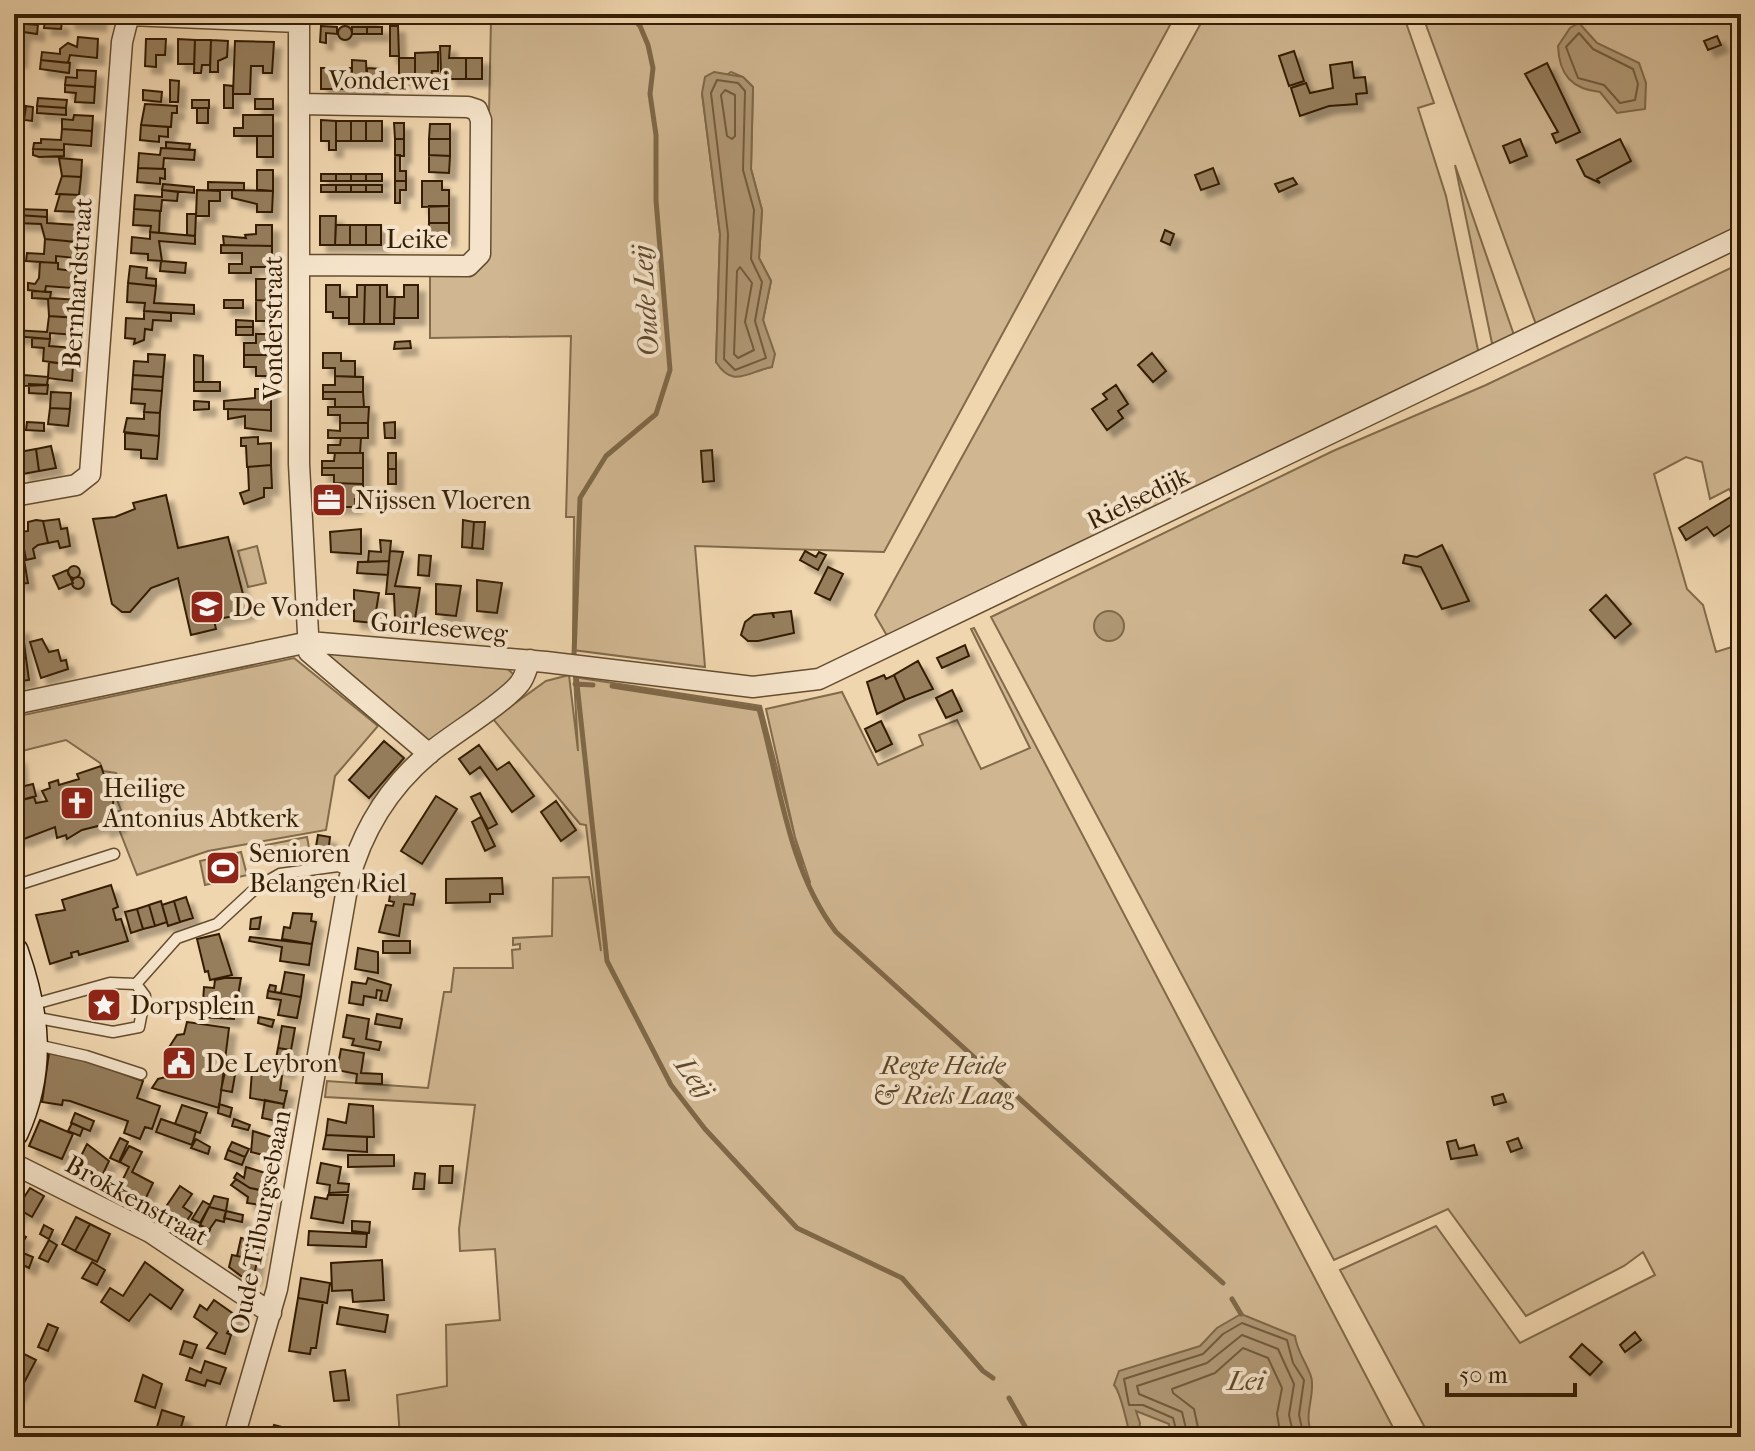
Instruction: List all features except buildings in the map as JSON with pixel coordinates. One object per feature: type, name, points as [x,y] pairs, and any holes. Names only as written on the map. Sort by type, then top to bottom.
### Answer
[{"type":"street","points":[[129,14],[299,18]]},
{"type":"street","name":"Bernhardstraat","points":[[14,496],[76,485],[87,480],[121,58],[129,14]]},
{"type":"street","name":"Vonderstraat","points":[[299,18],[299,464],[309,642]]},
{"type":"street","name":"Vonderwei","points":[[300,104],[468,107],[477,110]]},
{"type":"street","name":"Leike","points":[[299,265],[468,266],[476,261],[480,254],[481,120],[477,110]]},
{"type":"street","name":"Rielsedijk","points":[[530,660],[753,687],[819,679],[1741,236]]},
{"type":"street","points":[[309,642],[309,652],[429,754]]},
{"type":"street","name":"Goirleseweg","points":[[14,704],[309,642],[530,660]]},
{"type":"street","name":"Oude Tilburgsebaan","points":[[234,1437],[271,1313],[351,871],[360,842],[378,809],[429,754],[520,683],[530,660]]},
{"type":"street","points":[[14,952],[33,1022],[29,1092],[14,1132]]},
{"type":"street","name":"Brokkenstraat","points":[[14,1164],[150,1232],[271,1313]]},
{"type":"lane","points":[[14,886],[114,854]]},
{"type":"lane","points":[[136,984],[177,938],[217,924],[257,887],[280,874],[338,866],[351,871]]},
{"type":"lane","points":[[33,1022],[110,983],[136,984]]},
{"type":"lane","points":[[33,1022],[113,1032],[139,1027],[145,996],[136,984]]},
{"type":"lane","points":[[33,1022],[86,1056],[141,1074]]},
{"type":"green space","points":[[463,14],[1176,14],[884,552],[695,546],[705,667],[573,650],[574,517],[566,517],[571,336],[430,338],[430,272],[470,271],[477,268],[486,256],[491,19],[463,20]],"holes":[[[731,72],[743,77],[753,87],[751,169],[762,210],[759,258],[771,281],[763,320],[772,367],[759,370],[716,362],[720,234],[702,93]]]},
{"type":"green space","points":[[1206,14],[1403,14],[1434,103],[1418,108],[1446,196],[1479,355],[893,637],[886,634],[875,615]]},
{"type":"green space","points":[[1422,14],[1741,14],[1741,229],[1537,327]]},
{"type":"green space","points":[[1455,165],[1515,338],[1493,348]]},
{"type":"green space","points":[[1741,263],[1741,509],[1729,489],[1710,499],[1702,462],[1686,457],[1654,474],[1687,589],[1703,605],[1716,652],[1735,646],[1731,604],[1741,598],[1741,1437],[1430,1437],[1340,1270],[1436,1226],[1520,1343],[1655,1275],[1643,1252],[1624,1266],[1526,1316],[1448,1209],[1334,1260],[991,617],[1333,451],[1486,385]]},
{"type":"green space","points":[[257,546],[266,583],[248,587],[238,551]]},
{"type":"green space","name":"Regte Heide & Riels Laag","points":[[974,628],[1398,1437],[400,1437],[397,1395],[447,1386],[446,1325],[500,1320],[495,1249],[460,1251],[459,1229],[475,1105],[325,1097],[327,1081],[428,1088],[444,992],[451,992],[454,968],[513,968],[512,950],[520,949],[520,944],[513,945],[513,938],[552,936],[553,878],[589,877],[601,951],[586,825],[580,824],[493,719],[546,681],[569,675],[578,751],[574,677],[761,706],[807,884],[810,882],[795,837],[766,709],[842,692],[878,765],[923,745],[919,735],[957,720],[981,769],[1030,748],[971,629]]},
{"type":"green space","points":[[320,651],[507,668],[514,675],[513,680],[429,743]]},
{"type":"green space","points":[[294,658],[378,726],[335,776],[326,830],[208,851],[137,875],[113,814],[121,810],[117,800],[125,788],[116,773],[103,771],[100,763],[66,740],[14,753],[14,717]]},
{"type":"green space","points":[[307,837],[310,853],[269,861],[266,845]]},
{"type":"green space","name":"Senioren Belangen Riel","points":[[241,852],[247,875],[205,885],[200,861]]},
{"type":"water","points":[[1579,23],[1597,43],[1639,63],[1646,83],[1645,109],[1617,113],[1600,92],[1582,88],[1564,73],[1558,46],[1570,28]]},
{"type":"water","points":[[714,72],[743,77],[753,87],[751,169],[762,210],[759,258],[771,281],[763,320],[775,354],[772,367],[735,377],[728,375],[716,362],[720,234],[702,93],[705,77]]},
{"type":"water","points":[[1109,611],[1120,615],[1124,626],[1120,637],[1109,641],[1098,637],[1094,626],[1098,615]]},
{"type":"water","name":"Lei","points":[[1241,1314],[1295,1336],[1311,1377],[1309,1416],[1313,1437],[1170,1437],[1169,1424],[1136,1411],[1140,1423],[1138,1437],[1130,1437],[1114,1385],[1119,1371],[1200,1346],[1217,1328]]},
{"type":"waterway","name":"Oude Leij","points":[[574,655],[580,498],[606,456],[656,414],[670,370],[656,200],[656,135],[650,94],[653,68],[640,26],[629,14]]},
{"type":"waterway","name":"Leij","points":[[576,675],[607,961],[671,1085],[705,1129],[797,1228],[902,1278],[983,1371],[993,1378]]},
{"type":"waterway","points":[[575,684],[593,685]]},
{"type":"waterway","points":[[612,686],[759,709],[796,854],[820,907],[836,932],[1223,1283]]},
{"type":"waterway","points":[[1232,1299],[1241,1314]]},
{"type":"waterway","name":"Leij","points":[[1009,1398],[1031,1437]]},
{"type":"place","name":"Nijssen Vloeren","points":[[329,500]]},
{"type":"place","name":"De Vonder","points":[[207,607]]},
{"type":"place","name":"Heilige Antonius Abtkerk","points":[[77,803]]},
{"type":"place","name":"Senioren Belangen Riel","points":[[223,868]]},
{"type":"place","name":"Dorpsplein","points":[[104,1005]]},
{"type":"place","name":"De Leybron","points":[[179,1063]]}]
